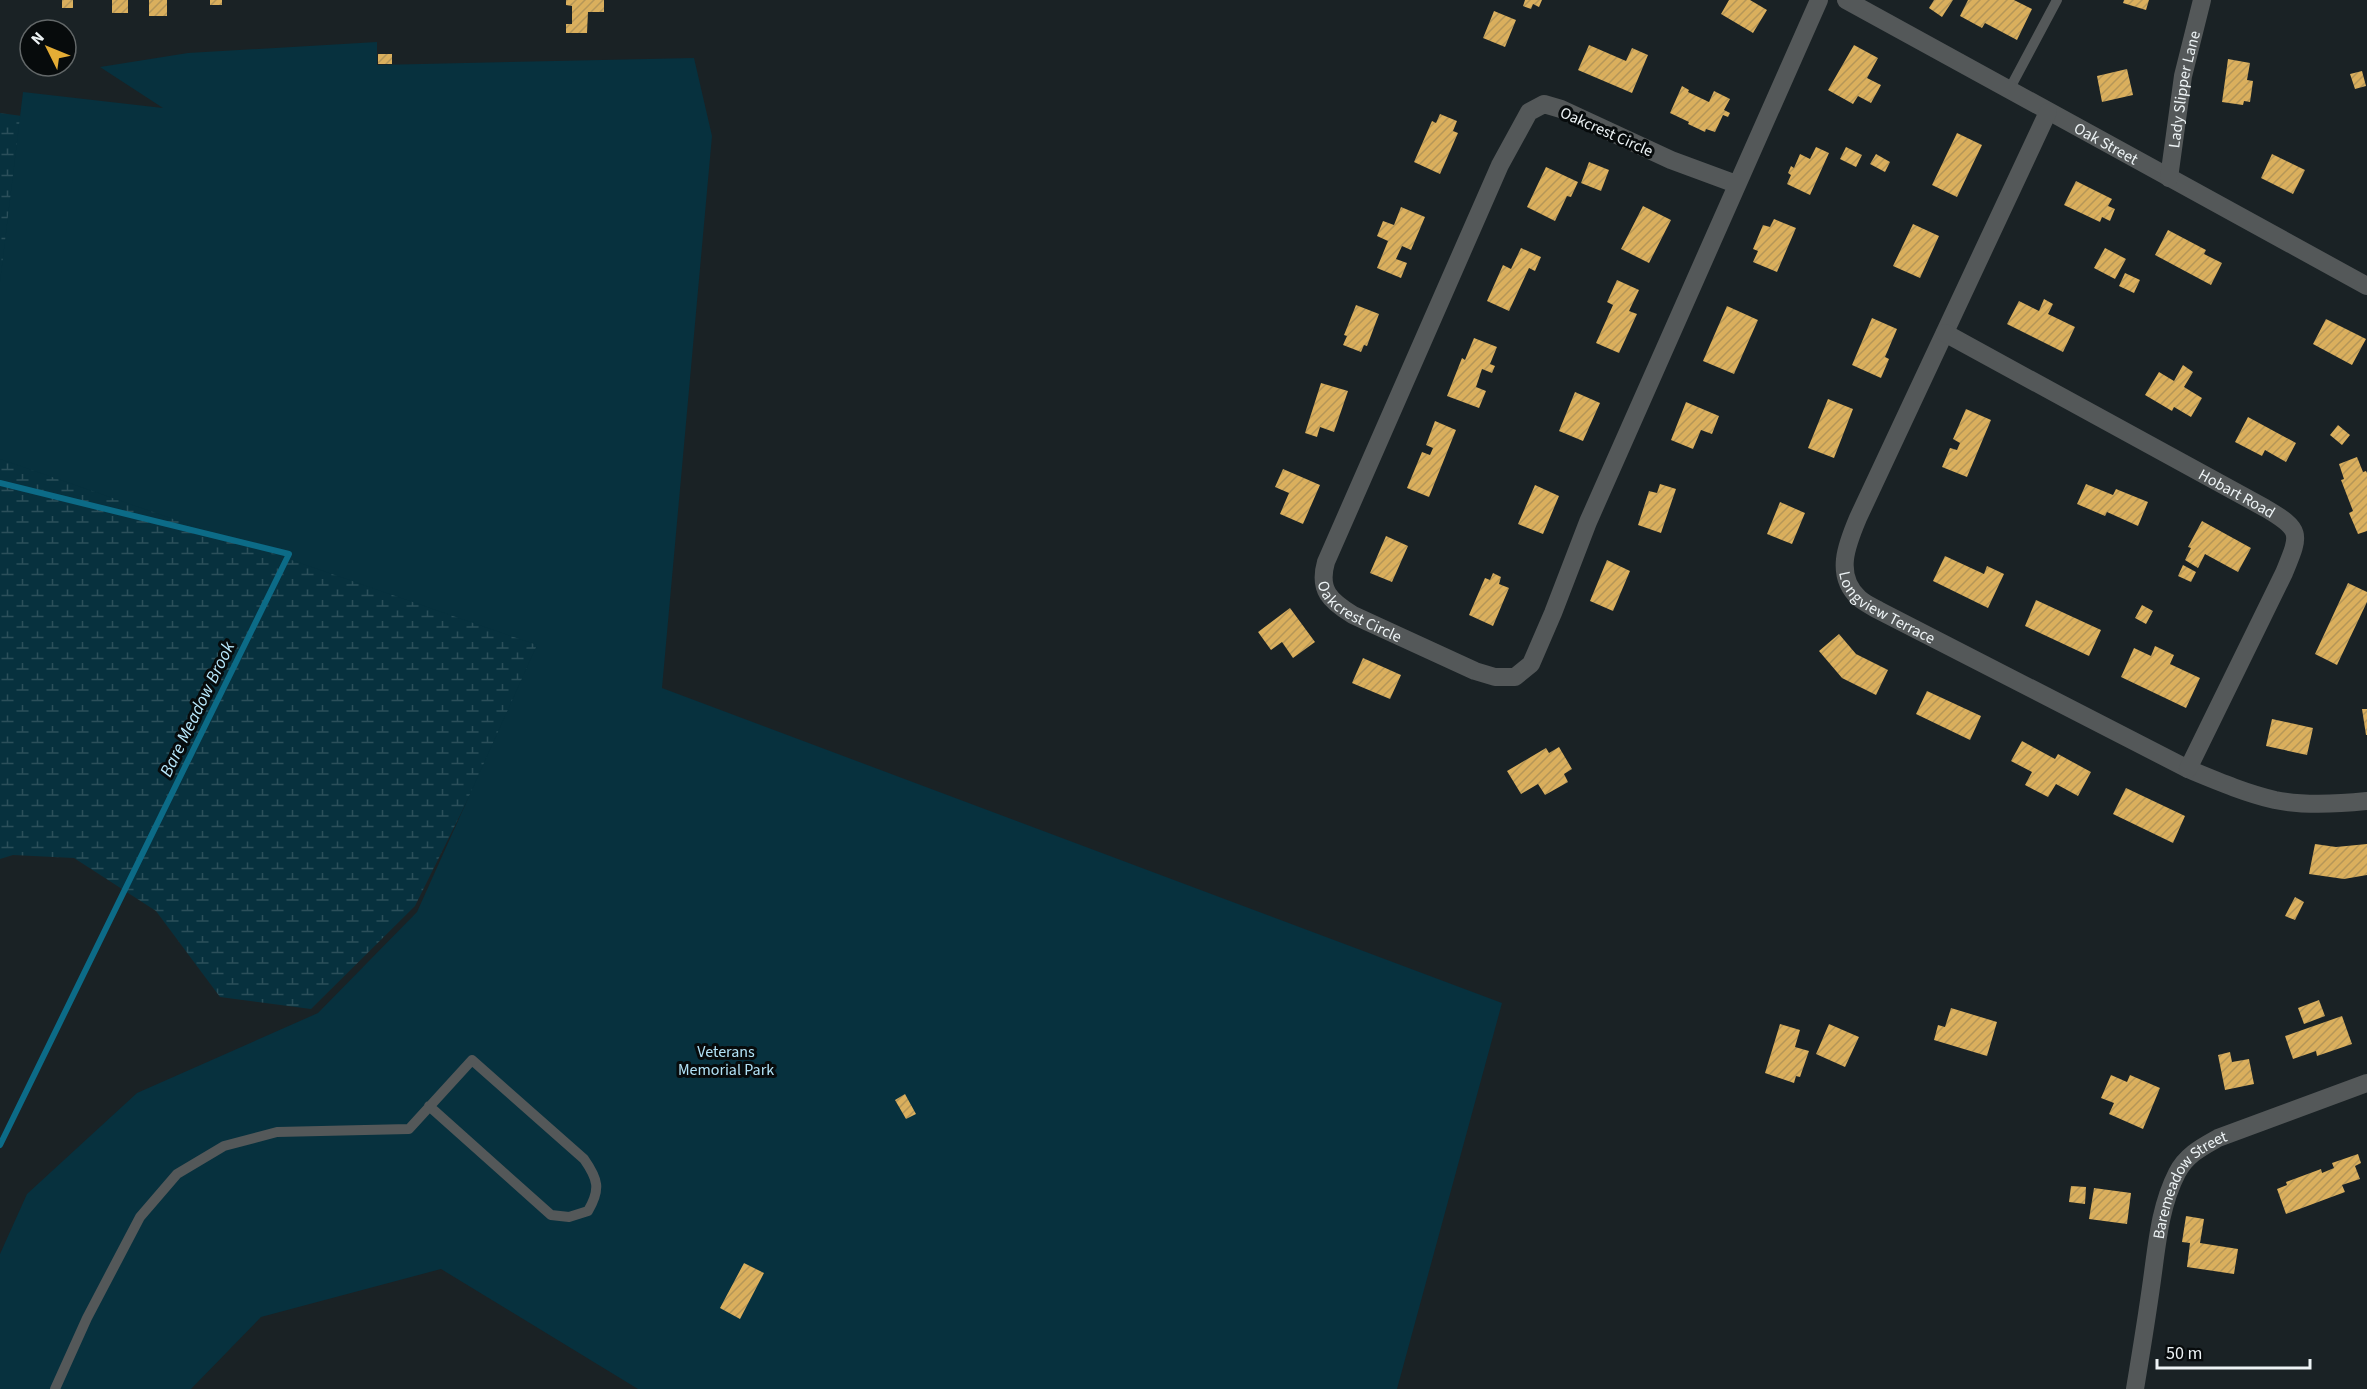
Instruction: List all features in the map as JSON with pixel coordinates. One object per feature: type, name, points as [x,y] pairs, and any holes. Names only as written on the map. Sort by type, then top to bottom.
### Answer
[{"type":"street","name":"Oakcrest Circle","points":[[1736,184],[1671,160],[1561,109],[1544,104],[1529,112],[1500,165],[1326,562],[1323,575],[1325,590],[1335,604],[1353,615],[1475,671],[1495,677],[1515,677],[1531,664],[1593,511],[1724,217],[1736,184],[1820,0]]},
{"type":"street","name":"Oak Street","points":[[1846,0],[2367,286]]},
{"type":"street","name":"Lady Slipper Lane","points":[[2169,178],[2183,76],[2202,0]]},
{"type":"street","name":"Longview Terrace","points":[[2048,112],[1847,544],[1844,562],[1847,582],[1859,599],[1880,611],[2188,769],[2236,789],[2277,800],[2315,803],[2367,801]]},
{"type":"street","name":"Hobart Road","points":[[1945,333],[2283,518],[2292,527],[2296,537],[2295,546],[2284,573],[2188,769]]},
{"type":"street","name":"Baremeadow Street","points":[[2135,1389],[2158,1232],[2168,1192],[2186,1159],[2199,1148],[2218,1138],[2367,1083]]},
{"type":"lane","points":[[2009,90],[2056,0]]},
{"type":"lane","points":[[55,1389],[87,1318],[140,1216],[177,1174],[224,1146],[277,1132],[409,1128],[429,1106],[472,1060],[584,1159],[596,1176],[596,1197],[588,1211],[569,1217],[551,1215],[429,1106]]},
{"type":"green space","name":"Veterans Memorial Park","points":[[377,42],[377,65],[694,58],[712,136],[662,688],[1502,1003],[1397,1389],[638,1389],[441,1269],[261,1317],[191,1389],[0,1389],[0,1254],[27,1194],[137,1093],[318,1013],[417,912],[537,645],[0,459],[0,282],[23,92],[163,108],[100,67],[188,53]]},
{"type":"green space","points":[[0,113],[255,148],[376,203],[541,652],[415,906],[311,1009],[220,997],[156,911],[74,858],[13,855],[0,859]]},
{"type":"building","points":[[62,0],[73,0],[73,8],[62,8]]},
{"type":"building","points":[[112,0],[128,0],[128,13],[112,13]]},
{"type":"building","points":[[149,0],[167,0],[167,16],[149,16]]},
{"type":"building","points":[[210,0],[222,0],[222,5],[210,5]]},
{"type":"building","points":[[566,0],[604,0],[604,12],[588,12],[587,33],[566,33],[566,24],[572,24],[572,6],[566,5]]},
{"type":"building","points":[[1525,0],[1542,0],[1539,7],[1533,4],[1531,9],[1523,6]]},
{"type":"building","points":[[1729,0],[1750,0],[1767,10],[1753,33],[1721,14]]},
{"type":"building","points":[[1934,0],[1953,0],[1942,17],[1929,8]]},
{"type":"building","points":[[1968,0],[2014,0],[2032,9],[2017,40],[1985,23],[1982,28],[1960,16]]},
{"type":"building","points":[[2124,0],[2149,0],[2146,10],[2123,3]]},
{"type":"building","points":[[1494,11],[1516,20],[1505,47],[1483,38]]},
{"type":"building","points":[[1589,45],[1626,61],[1632,48],[1648,55],[1632,93],[1578,70]]},
{"type":"building","points":[[1854,45],[1878,58],[1867,78],[1881,85],[1871,103],[1858,96],[1853,104],[1828,90]]},
{"type":"building","points":[[378,54],[392,54],[392,64],[378,64]]},
{"type":"building","points":[[2228,59],[2250,63],[2247,80],[2253,81],[2250,102],[2244,101],[2243,105],[2222,102]]},
{"type":"building","points":[[2127,69],[2133,95],[2102,102],[2097,76]]},
{"type":"building","points":[[2362,71],[2366,86],[2355,89],[2350,74]]},
{"type":"building","points":[[1682,86],[1689,90],[1688,92],[1709,102],[1714,91],[1730,99],[1724,110],[1730,113],[1728,117],[1723,115],[1715,132],[1706,129],[1705,132],[1670,113]]},
{"type":"building","points":[[1440,114],[1457,121],[1453,131],[1458,133],[1440,174],[1414,162],[1432,121],[1436,123]]},
{"type":"building","points":[[1957,133],[1982,145],[1957,197],[1932,185]]},
{"type":"building","points":[[1816,147],[1829,153],[1810,195],[1787,184],[1791,175],[1788,173],[1791,166],[1794,168],[1800,154],[1810,159]]},
{"type":"building","points":[[1846,147],[1862,155],[1856,167],[1840,159]]},
{"type":"building","points":[[1876,154],[1890,162],[1885,172],[1870,164]]},
{"type":"building","points":[[2272,154],[2305,170],[2293,194],[2261,178]]},
{"type":"building","points":[[1589,162],[1609,170],[1601,191],[1581,183]]},
{"type":"building","points":[[1546,167],[1578,182],[1571,197],[1567,196],[1555,221],[1527,207]]},
{"type":"building","points":[[2076,181],[2112,199],[2108,206],[2115,209],[2110,221],[2102,217],[2100,222],[2064,205]]},
{"type":"building","points":[[1643,206],[1671,220],[1649,263],[1621,249]]},
{"type":"building","points":[[1401,207],[1425,217],[1411,250],[1402,246],[1396,259],[1407,263],[1401,278],[1377,268],[1388,241],[1377,236],[1383,221],[1394,225]]},
{"type":"building","points":[[1774,219],[1796,228],[1777,272],[1753,262],[1758,251],[1753,249],[1763,225],[1770,227]]},
{"type":"building","points":[[1913,224],[1939,236],[1920,278],[1893,266]]},
{"type":"building","points":[[2168,230],[2206,250],[2204,254],[2222,263],[2211,285],[2155,255]]},
{"type":"building","points":[[1521,248],[1541,257],[1535,271],[1529,268],[1509,311],[1487,301],[1503,265],[1511,269]]},
{"type":"building","points":[[2105,248],[2126,259],[2115,279],[2094,268]]},
{"type":"building","points":[[2125,273],[2140,280],[2134,293],[2119,286]]},
{"type":"building","points":[[1617,280],[1639,290],[1629,311],[1637,314],[1619,353],[1596,343],[1613,305],[1607,302]]},
{"type":"building","points":[[2044,299],[2053,304],[2048,314],[2075,327],[2063,352],[2007,324],[2019,301],[2039,311]]},
{"type":"building","points":[[1356,305],[1379,314],[1367,346],[1364,345],[1361,352],[1343,345],[1347,336],[1344,335]]},
{"type":"building","points":[[1727,306],[1758,320],[1734,374],[1703,361]]},
{"type":"building","points":[[1872,318],[1897,329],[1885,357],[1889,359],[1881,378],[1852,365]]},
{"type":"building","points":[[2326,319],[2366,339],[2352,365],[2313,344]]},
{"type":"building","points":[[1474,338],[1497,347],[1490,364],[1495,366],[1492,373],[1482,369],[1476,387],[1486,391],[1479,408],[1447,396],[1462,358],[1465,360]]},
{"type":"building","points":[[2183,365],[2193,372],[2184,387],[2202,398],[2191,417],[2174,407],[2172,411],[2145,395],[2159,372],[2174,381]]},
{"type":"building","points":[[1321,383],[1348,391],[1334,432],[1320,427],[1317,437],[1305,433]]},
{"type":"building","points":[[1575,392],[1600,403],[1583,441],[1559,431]]},
{"type":"building","points":[[1828,399],[1853,409],[1834,458],[1808,448]]},
{"type":"building","points":[[1686,402],[1719,416],[1712,434],[1701,430],[1693,449],[1671,440]]},
{"type":"building","points":[[1966,409],[1991,420],[1967,477],[1942,467],[1950,448],[1957,450],[1960,443],[1953,439]]},
{"type":"building","points":[[2248,417],[2296,443],[2286,462],[2265,450],[2262,456],[2235,442]]},
{"type":"building","points":[[1435,421],[1456,430],[1429,497],[1407,488],[1422,452],[1430,455],[1433,448],[1426,445]]},
{"type":"building","points":[[2338,425],[2350,435],[2342,445],[2330,435]]},
{"type":"building","points":[[2357,457],[2363,472],[2367,473],[2367,531],[2358,534],[2349,513],[2353,511],[2341,480],[2344,479],[2339,464]]},
{"type":"building","points":[[1283,469],[1320,485],[1303,524],[1280,514],[1289,493],[1275,487]]},
{"type":"building","points":[[1660,484],[1676,489],[1661,533],[1638,525],[1649,491],[1657,493]]},
{"type":"building","points":[[2086,484],[2113,495],[2116,489],[2148,502],[2138,526],[2107,512],[2105,516],[2077,504]]},
{"type":"building","points":[[1535,485],[1559,496],[1543,534],[1518,524]]},
{"type":"building","points":[[1780,502],[1805,513],[1792,544],[1767,534]]},
{"type":"building","points":[[2202,521],[2251,548],[2238,572],[2205,554],[2198,568],[2185,560],[2191,548],[2188,547]]},
{"type":"building","points":[[1386,536],[1408,546],[1392,582],[1370,573]]},
{"type":"building","points":[[1945,556],[1984,574],[1987,566],[2004,574],[1988,608],[1933,581]]},
{"type":"building","points":[[1607,560],[1630,571],[1613,611],[1590,601]]},
{"type":"building","points":[[2183,565],[2196,572],[2191,582],[2178,576]]},
{"type":"building","points":[[1493,573],[1501,577],[1499,584],[1509,588],[1493,626],[1469,615],[1485,578],[1490,580]]},
{"type":"building","points":[[2348,583],[2367,592],[2367,602],[2337,665],[2315,654]]},
{"type":"building","points":[[2036,600],[2101,630],[2089,656],[2025,626]]},
{"type":"building","points":[[2142,605],[2153,611],[2146,624],[2135,618]]},
{"type":"building","points":[[1290,608],[1315,642],[1293,658],[1282,642],[1271,650],[1258,632]]},
{"type":"building","points":[[1839,634],[1856,654],[1888,670],[1876,695],[1842,678],[1819,651]]},
{"type":"building","points":[[2155,646],[2174,655],[2170,664],[2200,678],[2186,708],[2121,677],[2134,648],[2151,656]]},
{"type":"building","points":[[1363,658],[1401,675],[1390,699],[1352,683]]},
{"type":"building","points":[[1927,691],[1981,716],[1970,740],[1916,714]]},
{"type":"building","points":[[2362,709],[2367,709],[2367,735],[2366,735]]},
{"type":"building","points":[[2272,719],[2313,728],[2307,755],[2266,746]]},
{"type":"building","points":[[2022,741],[2055,759],[2058,754],[2091,772],[2078,796],[2056,784],[2048,797],[2025,785],[2032,772],[2011,761]]},
{"type":"building","points":[[1559,747],[1572,769],[1564,774],[1568,782],[1545,795],[1538,784],[1521,794],[1507,771],[1546,748],[1549,753]]},
{"type":"building","points":[[2126,788],[2185,816],[2173,843],[2113,814]]},
{"type":"building","points":[[2315,844],[2336,847],[2367,844],[2367,875],[2344,879],[2309,874]]},
{"type":"building","points":[[2295,897],[2304,902],[2295,920],[2285,916]]},
{"type":"building","points":[[2319,1000],[2325,1016],[2304,1024],[2298,1008]]},
{"type":"building","points":[[1951,1008],[1997,1022],[1987,1056],[1934,1040],[1938,1025],[1945,1027]]},
{"type":"building","points":[[2342,1016],[2352,1044],[2317,1056],[2316,1051],[2293,1059],[2285,1036]]},
{"type":"building","points":[[1780,1024],[1800,1030],[1795,1047],[1809,1051],[1800,1077],[1796,1076],[1794,1083],[1765,1073]]},
{"type":"building","points":[[1829,1024],[1859,1037],[1845,1067],[1816,1054]]},
{"type":"building","points":[[2230,1052],[2232,1062],[2249,1059],[2254,1084],[2225,1090],[2218,1055]]},
{"type":"building","points":[[2111,1075],[2127,1082],[2130,1075],[2160,1088],[2143,1129],[2109,1114],[2114,1103],[2101,1098]]},
{"type":"building","points":[[905,1094],[916,1114],[906,1119],[895,1100]]},
{"type":"building","points":[[2358,1154],[2361,1163],[2355,1166],[2360,1179],[2342,1185],[2345,1192],[2286,1214],[2277,1189],[2287,1185],[2286,1182],[2321,1169],[2322,1173],[2334,1168],[2332,1163]]},
{"type":"building","points":[[2071,1186],[2086,1187],[2085,1204],[2069,1202]]},
{"type":"building","points":[[2094,1188],[2131,1193],[2127,1224],[2089,1219]]},
{"type":"building","points":[[2186,1216],[2204,1219],[2200,1243],[2238,1249],[2234,1274],[2187,1267],[2190,1243],[2182,1242]]},
{"type":"building","points":[[744,1263],[764,1273],[740,1319],[720,1308]]},
{"type":"waterway","name":"Bare Meadow Brook","points":[[0,483],[289,554],[0,1145]]}]
